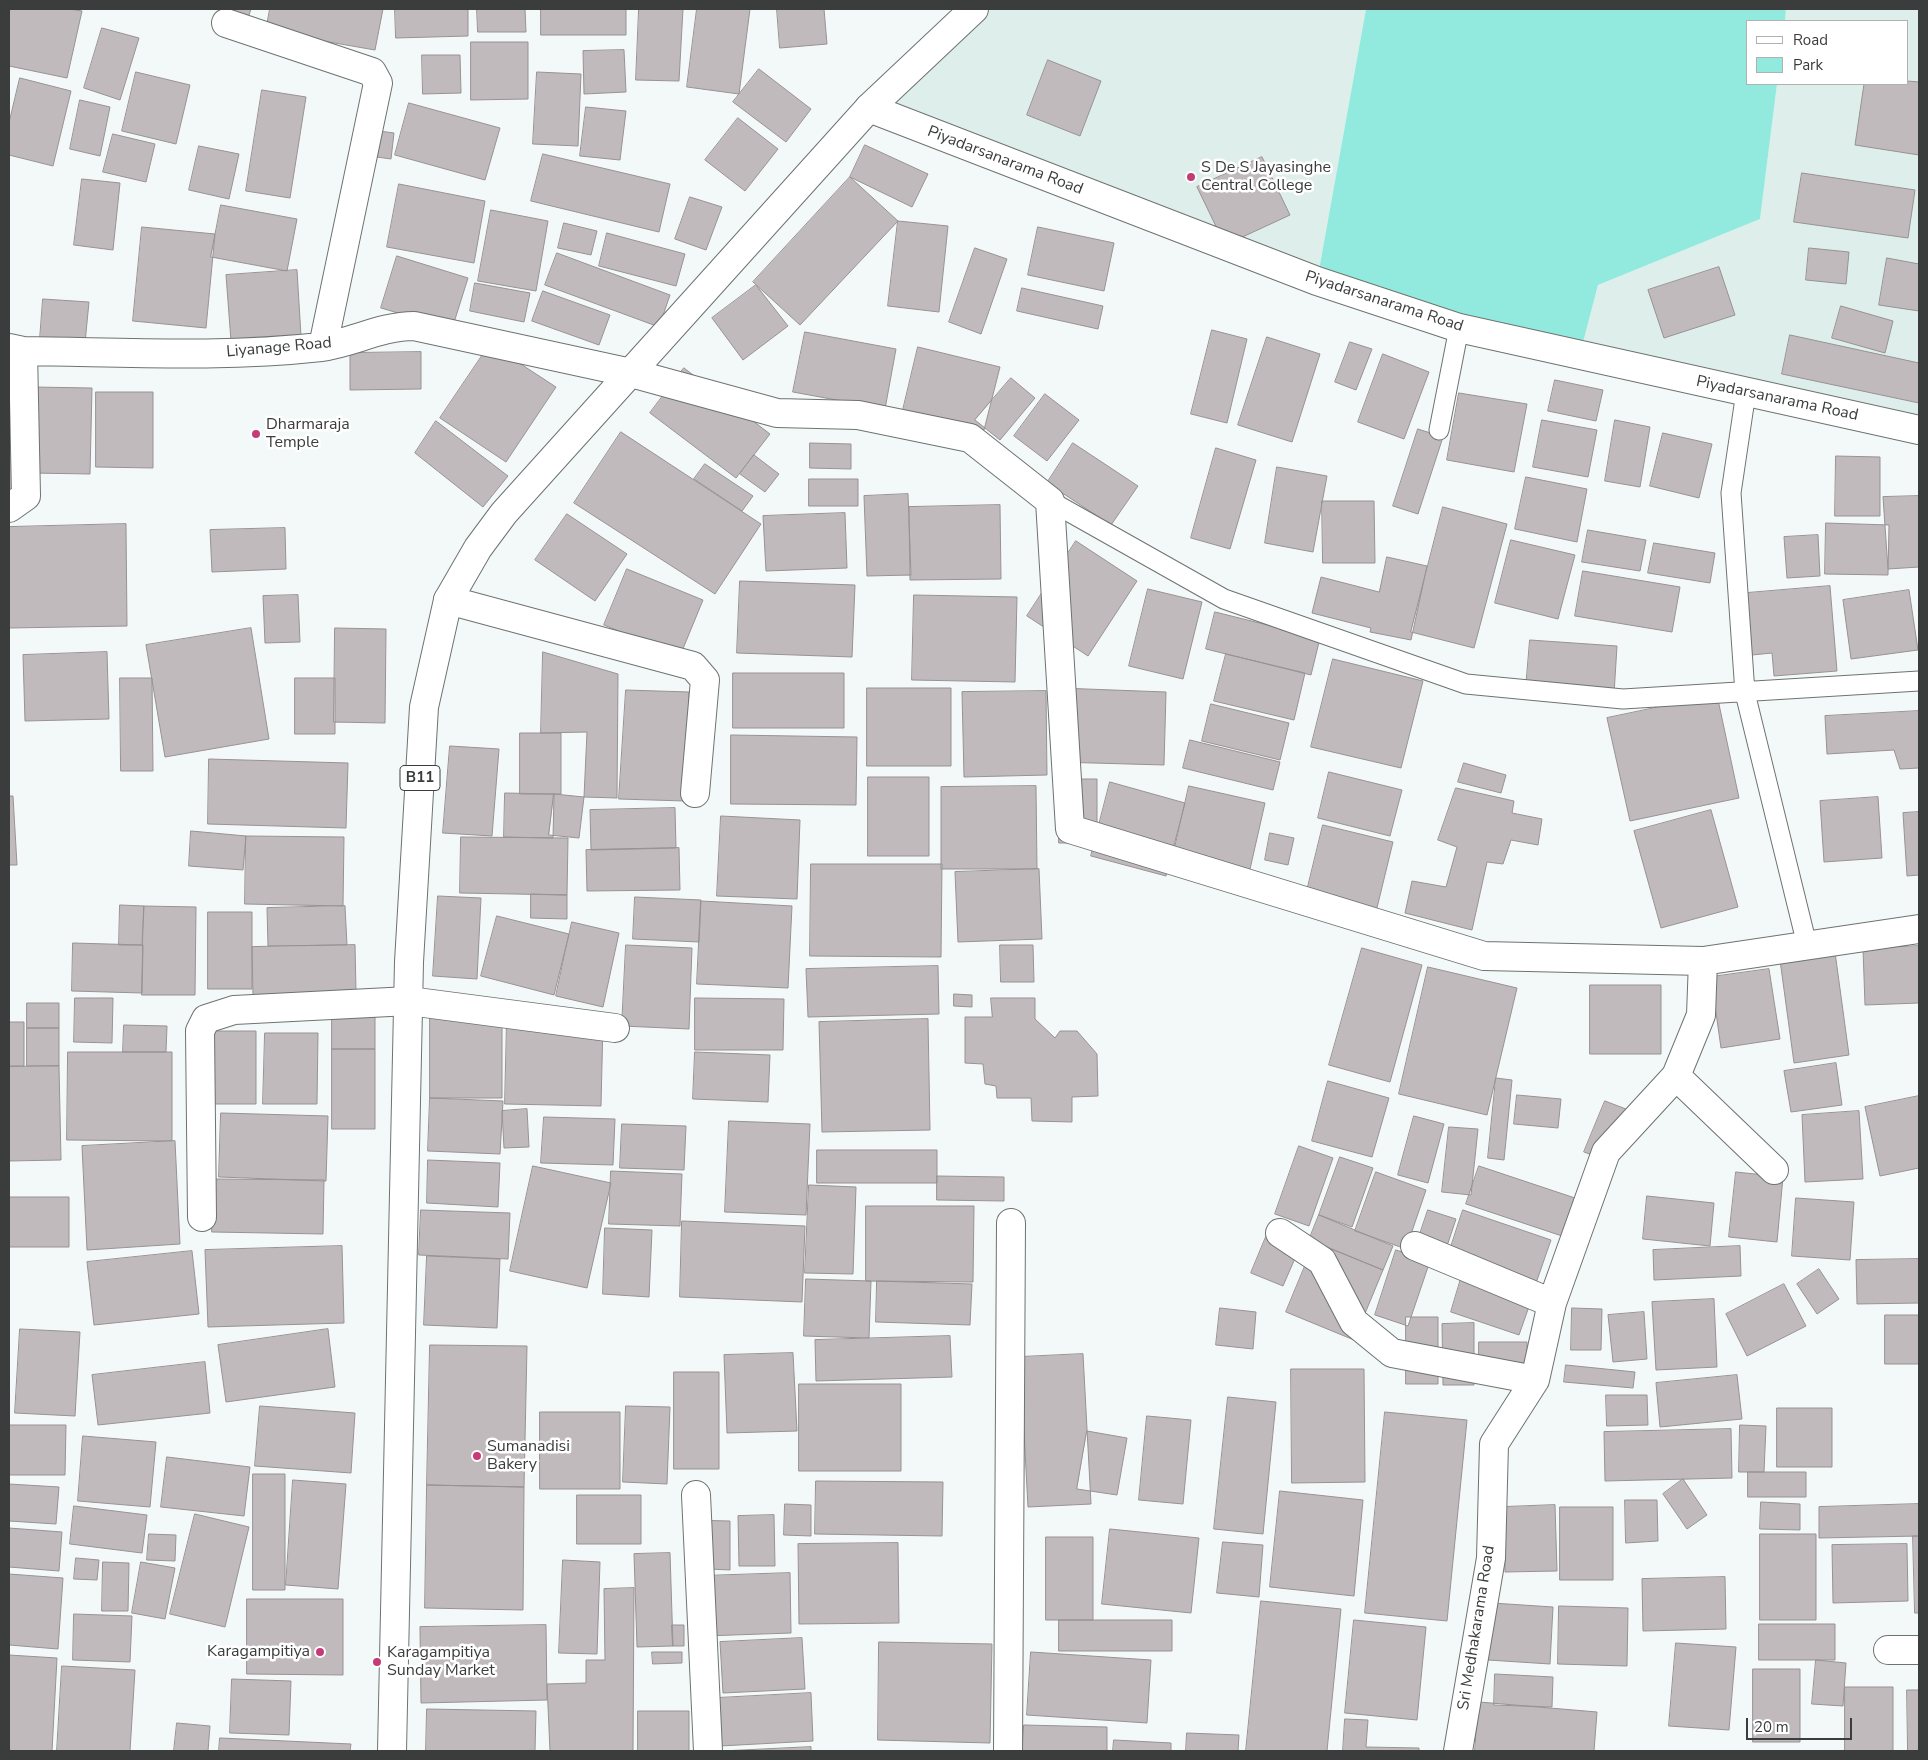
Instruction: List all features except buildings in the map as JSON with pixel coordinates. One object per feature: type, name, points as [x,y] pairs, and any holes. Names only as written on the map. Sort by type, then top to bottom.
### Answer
[{"type":"street","name":"B11","points":[[392,1751],[410,962],[424,707],[448,600],[478,548],[504,513],[869,108],[974,9]]},
{"type":"street","points":[[226,23],[372,72],[378,83],[323,346]]},
{"type":"street","name":"Piyadarsanarama Road","points":[[869,108],[1317,280],[1459,328],[1919,430]]},
{"type":"street","name":"Liyanage Road","points":[[16,349],[213,354],[323,346],[400,326],[414,326],[632,373],[777,413],[858,415],[970,438],[1050,502]]},
{"type":"street","points":[[9,508],[26,496],[16,349]]},
{"type":"street","points":[[1050,502],[1070,829],[1484,956],[1703,961],[1919,929]]},
{"type":"street","points":[[448,600],[693,666],[704,680],[695,793]]},
{"type":"street","name":"Sri Medhakarama Road","points":[[1458,1751],[1491,1558],[1494,1444],[1535,1380],[1552,1303],[1606,1152],[1676,1076],[1702,1015],[1703,961]]},
{"type":"street","points":[[202,1217],[200,1031],[206,1019],[234,1010],[410,1001],[615,1028]]},
{"type":"street","points":[[1676,1076],[1774,1170]]},
{"type":"street","points":[[1008,1751],[1011,1223]]},
{"type":"street","points":[[1280,1233],[1322,1261],[1354,1322],[1392,1353],[1535,1380]]},
{"type":"street","points":[[1415,1246],[1552,1303]]},
{"type":"street","points":[[696,1495],[708,1751]]},
{"type":"street","points":[[1888,1650],[1919,1650]]},
{"type":"lane","points":[[1439,430],[1459,328]]},
{"type":"lane","points":[[1746,392],[1731,493],[1745,693],[1808,945]]},
{"type":"lane","points":[[1050,502],[1224,599],[1466,684],[1622,699],[1919,681]]},
{"type":"shaded area","name":"S De S Jayasinghe Central College","points":[[974,9],[1366,9],[1317,281],[869,108]]},
{"type":"shaded area","points":[[1786,9],[1919,9],[1919,428],[1580,354],[1598,285],[1760,219],[1777,85],[1908,85],[1908,20],[1785,20]]},
{"type":"green space","points":[[1366,9],[1786,9],[1785,20],[1746,20],[1746,85],[1777,85],[1760,219],[1598,285],[1580,354],[1317,281]]},
{"type":"place","name":"S De S Jayasinghe Central College","points":[[1191,177]]},
{"type":"place","name":"Dharmaraja Temple","points":[[256,434]]},
{"type":"place","name":"Sumanadisi Bakery","points":[[477,1456]]},
{"type":"place","name":"Karagampitiya","points":[[320,1652]]},
{"type":"place","name":"Karagampitiya Sunday Market","points":[[377,1662]]}]
